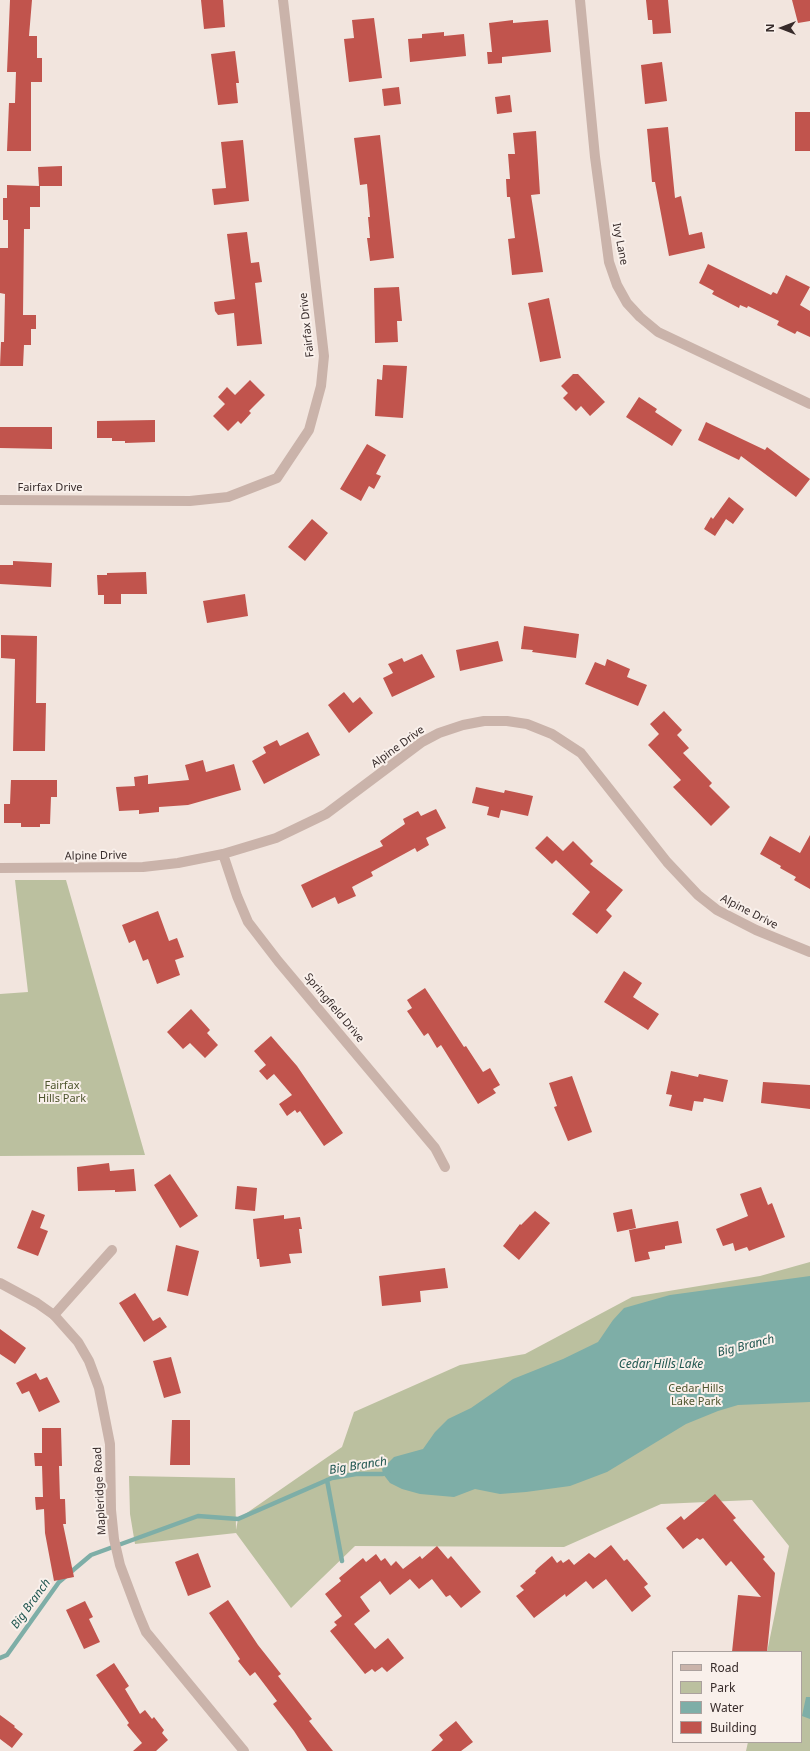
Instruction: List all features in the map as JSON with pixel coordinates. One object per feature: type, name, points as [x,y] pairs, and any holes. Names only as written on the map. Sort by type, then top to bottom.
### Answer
[{"type":"street","name":"Fairfax Drive","points":[[0,500],[190,501],[228,498],[277,478],[309,430],[321,386],[324,356],[283,0]]},
{"type":"street","name":"Ivy Lane","points":[[580,0],[600,201],[609,262],[617,285],[628,303],[640,317],[658,332],[810,404]]},
{"type":"street","name":"Alpine Drive","points":[[0,868],[142,867],[178,864],[223,854],[276,838],[326,814],[422,742],[439,733],[463,725],[484,721],[507,720],[527,724],[552,734],[581,753],[667,862],[698,895],[717,910],[756,930],[810,952]]},
{"type":"street","name":"Springfield Drive","points":[[223,854],[237,896],[248,922],[278,961],[435,1148],[445,1167]]},
{"type":"street","points":[[54,1315],[112,1250]]},
{"type":"street","name":"Mapleridge Road","points":[[0,1283],[37,1303],[54,1315],[78,1342],[89,1362],[100,1388],[110,1444],[111,1510],[114,1539],[126,1583],[143,1626],[146,1632],[244,1751]]},
{"type":"green space","name":"Fairfax Hills Park","points":[[15,880],[66,880],[145,1155],[0,1156],[0,994],[28,992]]},
{"type":"green space","name":"Cedar Hills Lake Park","points":[[810,1262],[810,1751],[746,1751],[748,1743],[802,1743],[802,1651],[767,1651],[789,1546],[752,1500],[661,1504],[564,1547],[355,1546],[291,1608],[236,1533],[135,1544],[130,1514],[129,1476],[235,1478],[236,1530],[238,1519],[342,1447],[354,1412],[460,1365],[525,1354],[632,1297],[760,1276]]},
{"type":"water","name":"Cedar Hills Lake","points":[[810,1276],[810,1402],[738,1405],[718,1411],[686,1424],[607,1472],[570,1486],[500,1494],[475,1489],[454,1497],[420,1494],[402,1489],[390,1483],[383,1474],[382,1469],[394,1457],[423,1449],[435,1432],[448,1419],[471,1408],[513,1379],[563,1359],[598,1342],[613,1320],[624,1308],[670,1295]]},
{"type":"water","points":[[806,1697],[810,1697],[810,1719],[802,1716]]},
{"type":"building","points":[[10,0],[32,0],[29,36],[37,36],[37,58],[42,58],[42,82],[31,82],[31,151],[7,151],[9,103],[15,103],[16,72],[7,72]]},
{"type":"building","points":[[201,0],[223,0],[225,27],[204,29]]},
{"type":"building","points":[[646,0],[668,0],[671,33],[653,34],[652,20],[648,20]]},
{"type":"building","points":[[792,0],[810,0],[810,21],[798,23]]},
{"type":"building","points":[[374,18],[382,78],[349,82],[344,39],[354,38],[352,20]]},
{"type":"building","points":[[513,20],[513,23],[548,20],[551,52],[502,57],[502,63],[488,64],[487,52],[492,52],[489,23]]},
{"type":"building","points":[[444,32],[444,36],[464,34],[466,56],[410,62],[408,39],[422,38],[422,34]]},
{"type":"building","points":[[235,51],[239,83],[236,83],[238,103],[218,105],[211,54]]},
{"type":"building","points":[[662,62],[667,101],[645,104],[641,65]]},
{"type":"building","points":[[399,87],[401,104],[384,106],[382,89]]},
{"type":"building","points":[[510,95],[512,112],[497,114],[495,97]]},
{"type":"building","points":[[795,112],[810,112],[810,151],[795,151]]},
{"type":"building","points":[[668,127],[675,198],[681,196],[689,235],[702,232],[705,248],[669,256],[655,182],[652,182],[647,129]]},
{"type":"building","points":[[536,131],[540,194],[531,195],[543,272],[512,275],[508,239],[515,238],[510,197],[507,197],[506,179],[510,179],[508,154],[515,154],[513,133]]},
{"type":"building","points":[[380,135],[394,258],[370,261],[367,238],[370,238],[368,217],[370,217],[367,184],[360,185],[354,138]]},
{"type":"building","points":[[243,140],[249,201],[214,205],[212,189],[226,188],[221,142]]},
{"type":"building","points":[[62,166],[62,186],[40,186],[40,207],[30,207],[30,229],[24,229],[23,315],[36,315],[36,329],[31,329],[31,345],[24,345],[23,366],[0,366],[1,342],[4,342],[5,294],[0,293],[0,248],[8,248],[8,220],[3,220],[3,198],[7,198],[7,185],[39,186],[38,167]]},
{"type":"building","points":[[247,232],[251,263],[259,262],[262,282],[255,283],[262,344],[237,346],[234,313],[218,315],[215,311],[214,302],[235,299],[227,234]]},
{"type":"building","points":[[708,264],[771,295],[773,292],[777,294],[786,275],[810,287],[800,305],[810,311],[810,337],[797,331],[795,334],[777,325],[779,321],[748,306],[747,308],[740,305],[739,308],[712,294],[714,291],[699,283]]},
{"type":"building","points":[[399,287],[402,321],[397,321],[398,342],[375,343],[374,288]]},
{"type":"building","points":[[549,298],[561,358],[540,362],[528,303]]},
{"type":"building","points":[[383,365],[407,366],[403,418],[375,416],[377,379],[382,380]]},
{"type":"building","points":[[573,374],[578,374],[605,402],[590,416],[581,406],[576,411],[563,398],[568,393],[561,386]]},
{"type":"building","points":[[250,380],[265,395],[249,411],[251,413],[241,424],[238,421],[228,431],[213,416],[225,404],[218,397],[227,387],[235,395]]},
{"type":"building","points":[[639,397],[657,409],[655,412],[682,430],[672,446],[626,417]]},
{"type":"building","points":[[155,420],[155,442],[125,443],[125,441],[112,441],[112,438],[97,438],[97,421]]},
{"type":"building","points":[[706,422],[765,450],[767,447],[810,479],[796,497],[741,456],[739,460],[698,440]]},
{"type":"building","points":[[0,427],[52,427],[52,449],[0,448]]},
{"type":"building","points":[[367,444],[386,455],[376,474],[381,476],[374,489],[369,486],[361,501],[340,489]]},
{"type":"building","points":[[729,497],[744,509],[733,524],[726,519],[715,536],[704,529],[711,517],[713,519]]},
{"type":"building","points":[[312,519],[328,533],[305,561],[288,547]]},
{"type":"building","points":[[13,561],[52,563],[51,587],[0,584],[0,565],[13,565]]},
{"type":"building","points":[[146,572],[147,594],[121,594],[121,604],[104,604],[104,595],[98,595],[97,575],[107,575],[107,573]]},
{"type":"building","points":[[245,594],[248,616],[207,623],[203,601]]},
{"type":"building","points":[[524,626],[579,634],[576,658],[521,649]]},
{"type":"building","points":[[1,635],[37,636],[36,703],[46,703],[45,751],[13,751],[15,659],[1,658]]},
{"type":"building","points":[[498,641],[503,661],[460,671],[456,650]]},
{"type":"building","points":[[422,654],[435,677],[392,697],[383,678],[393,673],[388,664],[402,658],[404,662]]},
{"type":"building","points":[[607,659],[630,669],[627,677],[647,685],[638,706],[585,684],[595,662],[605,666]]},
{"type":"building","points":[[344,692],[353,703],[360,697],[373,713],[349,733],[328,705]]},
{"type":"building","points":[[664,711],[682,730],[677,735],[689,748],[683,753],[712,783],[709,786],[730,807],[711,826],[673,787],[681,780],[648,745],[659,734],[650,724]]},
{"type":"building","points":[[308,732],[320,755],[264,784],[252,761],[266,753],[263,747],[277,740],[280,746]]},
{"type":"building","points":[[203,760],[206,772],[234,764],[241,790],[188,805],[159,807],[159,812],[139,814],[139,810],[119,811],[116,787],[135,786],[134,777],[148,775],[148,784],[189,780],[185,765]]},
{"type":"building","points":[[11,780],[57,780],[57,797],[51,797],[50,824],[40,824],[40,827],[21,827],[21,823],[4,823],[4,804],[10,804]]},
{"type":"building","points":[[476,787],[504,793],[505,790],[533,796],[528,816],[501,810],[499,818],[487,815],[489,807],[472,803]]},
{"type":"building","points":[[436,809],[446,828],[426,838],[429,845],[417,852],[415,848],[371,872],[373,876],[352,887],[356,896],[338,904],[335,897],[312,908],[301,885],[383,846],[380,841],[405,824],[403,819],[418,811],[421,816]]},
{"type":"building","points":[[810,835],[810,889],[794,880],[796,877],[780,868],[781,866],[760,854],[770,836],[800,853]]},
{"type":"building","points":[[547,836],[563,851],[573,841],[593,861],[590,864],[623,890],[606,910],[612,916],[597,934],[572,914],[590,892],[556,860],[552,864],[535,848]]},
{"type":"building","points":[[158,911],[169,941],[177,938],[184,957],[175,960],[180,975],[157,984],[148,959],[143,961],[135,940],[129,943],[122,925]]},
{"type":"building","points":[[624,971],[642,983],[633,997],[659,1014],[648,1030],[604,1002]]},
{"type":"building","points":[[425,988],[464,1047],[466,1046],[483,1072],[490,1068],[500,1085],[493,1089],[496,1093],[478,1104],[441,1045],[437,1048],[428,1033],[424,1036],[407,1011],[412,1008],[407,1000]]},
{"type":"building","points":[[191,1009],[210,1030],[207,1033],[218,1045],[205,1058],[190,1043],[183,1049],[167,1032]]},
{"type":"building","points":[[271,1036],[297,1066],[343,1133],[324,1146],[300,1111],[297,1113],[295,1110],[287,1116],[279,1104],[292,1095],[274,1074],[267,1080],[259,1071],[266,1065],[254,1051]]},
{"type":"building","points":[[671,1071],[698,1077],[699,1074],[728,1080],[723,1102],[704,1098],[703,1102],[694,1101],[692,1111],[669,1106],[672,1095],[666,1094]]},
{"type":"building","points":[[572,1076],[592,1132],[568,1141],[554,1107],[557,1106],[549,1083]]},
{"type":"building","points":[[763,1082],[810,1085],[810,1109],[761,1103]]},
{"type":"building","points":[[109,1163],[110,1171],[134,1169],[136,1191],[78,1191],[77,1167]]},
{"type":"building","points":[[170,1174],[198,1216],[180,1228],[154,1185]]},
{"type":"building","points":[[237,1186],[257,1188],[255,1211],[235,1209]]},
{"type":"building","points":[[761,1187],[768,1205],[772,1203],[785,1237],[749,1251],[747,1247],[735,1251],[733,1243],[723,1246],[716,1229],[748,1216],[740,1194]]},
{"type":"building","points":[[632,1209],[636,1228],[617,1232],[613,1213]]},
{"type":"building","points":[[32,1210],[45,1215],[40,1228],[48,1231],[38,1256],[17,1248]]},
{"type":"building","points":[[535,1211],[550,1223],[519,1260],[503,1246],[520,1224],[521,1225]]},
{"type":"building","points":[[284,1215],[284,1219],[300,1217],[302,1229],[299,1229],[302,1253],[289,1254],[291,1263],[260,1267],[259,1259],[257,1259],[253,1219]]},
{"type":"building","points":[[678,1221],[682,1243],[665,1246],[665,1249],[648,1252],[650,1259],[635,1262],[629,1230]]},
{"type":"building","points":[[176,1245],[199,1251],[188,1296],[167,1291]]},
{"type":"building","points":[[445,1268],[448,1288],[420,1291],[421,1302],[382,1306],[379,1276]]},
{"type":"building","points":[[135,1293],[153,1321],[160,1317],[167,1327],[144,1342],[119,1303]]},
{"type":"building","points":[[0,1329],[26,1348],[15,1364],[0,1354]]},
{"type":"building","points":[[171,1357],[181,1393],[164,1398],[153,1361]]},
{"type":"building","points":[[36,1373],[40,1380],[47,1377],[60,1402],[39,1412],[29,1391],[22,1394],[16,1383]]},
{"type":"building","points":[[172,1420],[190,1420],[190,1465],[170,1465]]},
{"type":"building","points":[[42,1428],[61,1428],[62,1466],[59,1466],[60,1499],[65,1499],[66,1524],[63,1524],[74,1577],[54,1581],[45,1533],[44,1509],[36,1510],[35,1497],[43,1497],[42,1466],[35,1466],[34,1453],[42,1453]]},
{"type":"building","points":[[715,1494],[736,1518],[733,1520],[765,1557],[763,1559],[775,1573],[767,1651],[732,1651],[738,1595],[761,1597],[731,1561],[726,1566],[703,1538],[700,1540],[697,1538],[683,1549],[666,1528],[681,1516],[684,1520]]},
{"type":"building","points":[[611,1545],[624,1561],[627,1559],[648,1584],[644,1587],[651,1596],[632,1612],[606,1579],[593,1589],[586,1581],[566,1597],[565,1594],[534,1618],[516,1596],[524,1590],[520,1586],[536,1573],[535,1571],[552,1556],[557,1563],[561,1560],[563,1563],[569,1559],[574,1565],[589,1553],[595,1558]]},
{"type":"building","points":[[437,1546],[448,1559],[451,1556],[481,1592],[461,1608],[450,1595],[446,1597],[432,1579],[419,1589],[410,1579],[390,1595],[380,1581],[360,1597],[370,1611],[354,1624],[375,1649],[388,1638],[404,1658],[387,1672],[382,1667],[375,1672],[372,1669],[365,1674],[330,1631],[337,1625],[334,1622],[342,1616],[325,1594],[341,1581],[339,1578],[363,1558],[366,1562],[376,1554],[381,1561],[385,1558],[391,1566],[396,1561],[403,1569],[420,1556],[422,1559]]},
{"type":"building","points":[[198,1553],[211,1587],[188,1596],[175,1562]]},
{"type":"building","points":[[228,1600],[258,1645],[281,1674],[278,1676],[312,1719],[309,1721],[333,1751],[307,1751],[273,1704],[277,1701],[255,1672],[250,1676],[238,1661],[240,1659],[209,1613]]},
{"type":"building","points":[[85,1601],[93,1617],[89,1619],[100,1642],[84,1649],[66,1610]]},
{"type":"building","points":[[114,1663],[129,1686],[125,1689],[140,1714],[145,1710],[152,1719],[154,1717],[164,1730],[162,1733],[168,1740],[156,1751],[133,1751],[142,1743],[127,1725],[129,1723],[96,1675]]},
{"type":"building","points":[[0,1715],[23,1734],[12,1748],[0,1739]]},
{"type":"building","points":[[456,1721],[473,1742],[461,1751],[431,1751],[443,1740],[439,1735]]},
{"type":"waterway","name":"Big Branch","points":[[0,1658],[7,1655],[59,1582],[91,1555],[198,1516],[238,1519],[332,1478],[356,1474],[383,1474],[388,1472]]},
{"type":"waterway","points":[[327,1480],[342,1561]]}]
